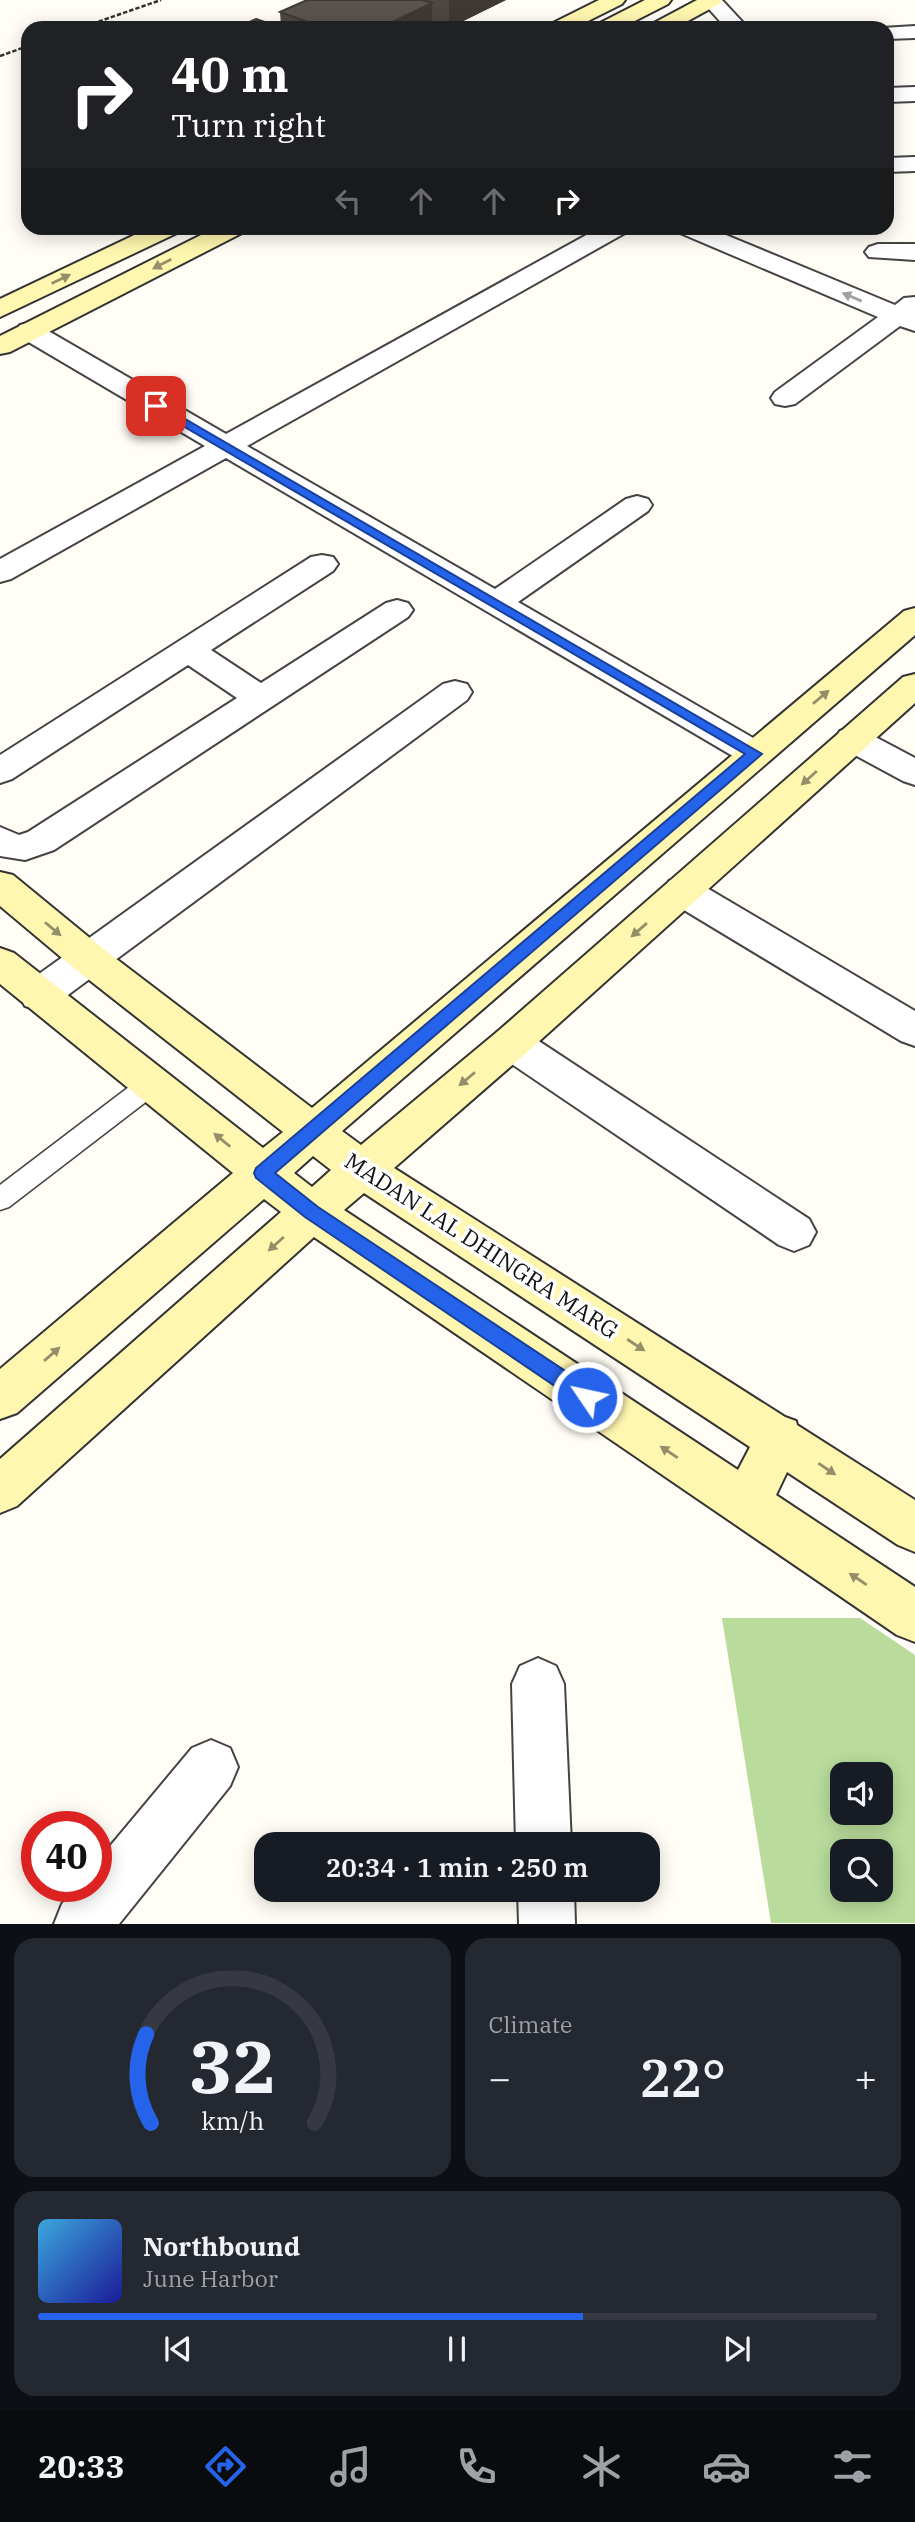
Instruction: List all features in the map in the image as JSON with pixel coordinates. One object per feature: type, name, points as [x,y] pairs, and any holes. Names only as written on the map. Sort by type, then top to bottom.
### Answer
[{"type":"street","points":[[572,21],[615,0]]},
{"type":"street","points":[[619,21],[661,0]]},
{"type":"street","points":[[672,21],[712,0],[732,21]]},
{"type":"street","points":[[894,33],[915,33]]},
{"type":"street","points":[[894,95],[915,94]]},
{"type":"street","points":[[894,165],[915,164]]},
{"type":"street","points":[[0,309],[153,235]]},
{"type":"street","points":[[0,346],[219,235]]},
{"type":"street","points":[[0,572],[603,235]]},
{"type":"street","points":[[708,235],[911,311]]},
{"type":"street","points":[[747,235],[911,311]]},
{"type":"street","points":[[878,253],[915,252]]},
{"type":"street","points":[[785,398],[911,311]]},
{"type":"street","points":[[29,331],[755,754]]},
{"type":"street","points":[[495,603],[637,505]]},
{"type":"street","points":[[0,771],[322,564]]},
{"type":"street","points":[[0,840],[9,846],[28,848],[397,610]]},
{"type":"street","points":[[0,1398],[915,618]]},
{"type":"street","points":[[188,650],[261,698]]},
{"type":"street","points":[[0,1490],[312,1212],[510,1043],[915,685]]},
{"type":"street","points":[[39,995],[455,692]]},
{"type":"street","points":[[852,739],[915,773]]},
{"type":"street","name":"MADAN LAL DHINGRA MARG","points":[[0,885],[88,958],[361,1169],[779,1437],[915,1528]]},
{"type":"street","points":[[682,891],[915,1030]]},
{"type":"street","points":[[0,963],[312,1212],[915,1617]]},
{"type":"street","points":[[510,1043],[794,1232]]},
{"type":"street","points":[[747,1504],[779,1437]]},
{"type":"street","points":[[538,1684],[544,1832]]},
{"type":"street","points":[[82,1923],[211,1767]]},
{"type":"street","points":[[546,1902],[547,1923]]},
{"type":"lane","points":[[0,1199],[151,1084]]},
{"type":"path","points":[[100,21],[161,0]]},
{"type":"path","points":[[0,56],[21,48]]},
{"type":"green space","points":[[722,1618],[860,1618],[915,1655],[915,1923],[771,1923]]},
{"type":"building","points":[[307,0],[423,0],[432,3],[395,21],[305,21],[280,12]]},
{"type":"route","points":[[156,406],[755,754],[262,1173],[312,1212],[587,1397]]}]
